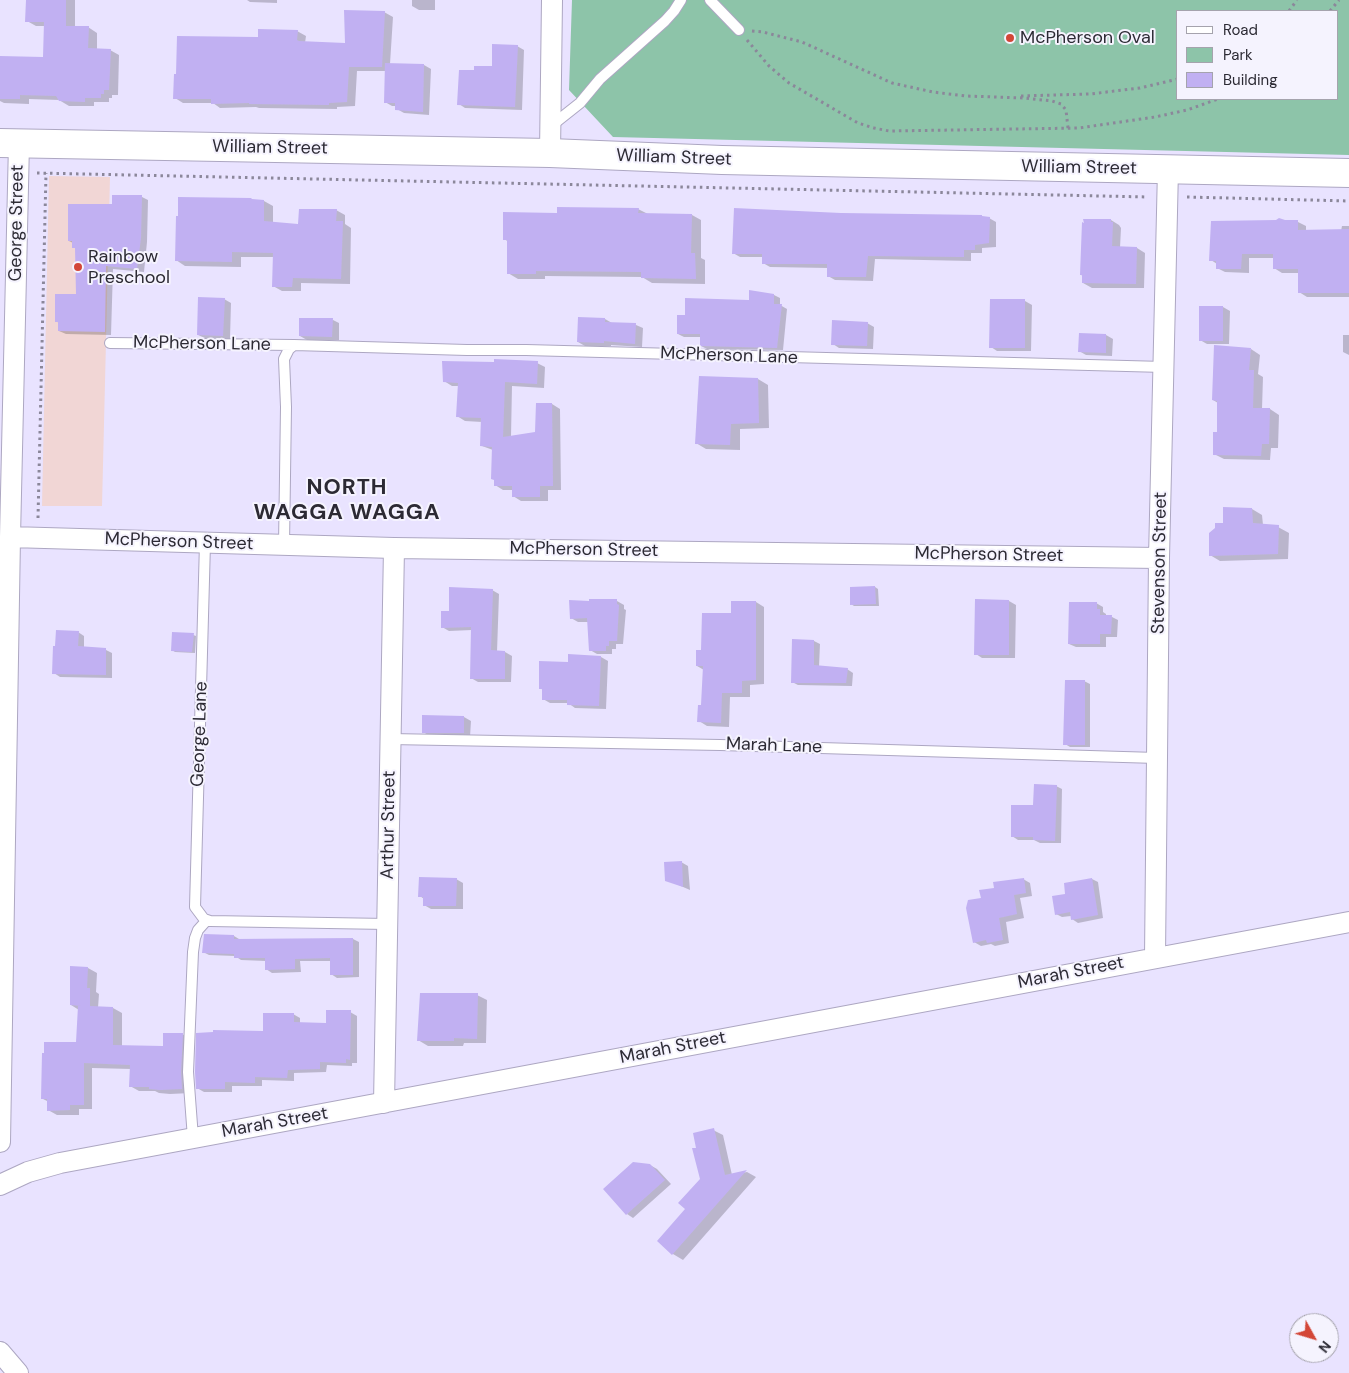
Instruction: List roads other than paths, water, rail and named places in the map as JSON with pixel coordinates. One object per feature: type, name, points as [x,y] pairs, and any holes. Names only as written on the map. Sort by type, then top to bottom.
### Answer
[{"type":"street","points":[[549,140],[552,0]]},
{"type":"street","name":"William Street","points":[[9,143],[549,140],[722,160],[1349,173]]},
{"type":"street","name":"George Street","points":[[0,1142],[18,172],[9,143]]},
{"type":"street","name":"Stevenson Street","points":[[1155,958],[1159,558],[1168,169]]},
{"type":"street","name":"McPherson Street","points":[[10,537],[394,548],[1159,558]]},
{"type":"street","name":"Arthur Street","points":[[384,1103],[394,548]]},
{"type":"street","name":"Marah Street","points":[[0,1185],[28,1172],[60,1163],[1349,922]]},
{"type":"street","points":[[0,1352],[18,1373]]},
{"type":"lane","points":[[549,140],[600,79],[659,26],[674,11],[681,0]]},
{"type":"lane","points":[[710,0],[739,30]]},
{"type":"lane","name":"McPherson Lane","points":[[110,344],[317,345],[1164,367]]},
{"type":"lane","name":"McPherson Lane","points":[[284,545],[286,407],[284,359],[289,349],[294,345]]},
{"type":"lane","name":"George Lane","points":[[205,543],[195,907],[199,914],[207,920]]},
{"type":"lane","name":"Marah Lane","points":[[390,739],[720,745],[1157,758]]},
{"type":"lane","points":[[193,1138],[188,1072],[193,952],[198,930],[207,920],[220,922],[387,924]]},
{"type":"place","name":"McPherson Oval","points":[[1010,38]]},
{"type":"place","name":"Rainbow Preschool","points":[[78,267]]},
{"type":"district","name":"NORTH WAGGA WAGGA","points":[[347,500]]}]
